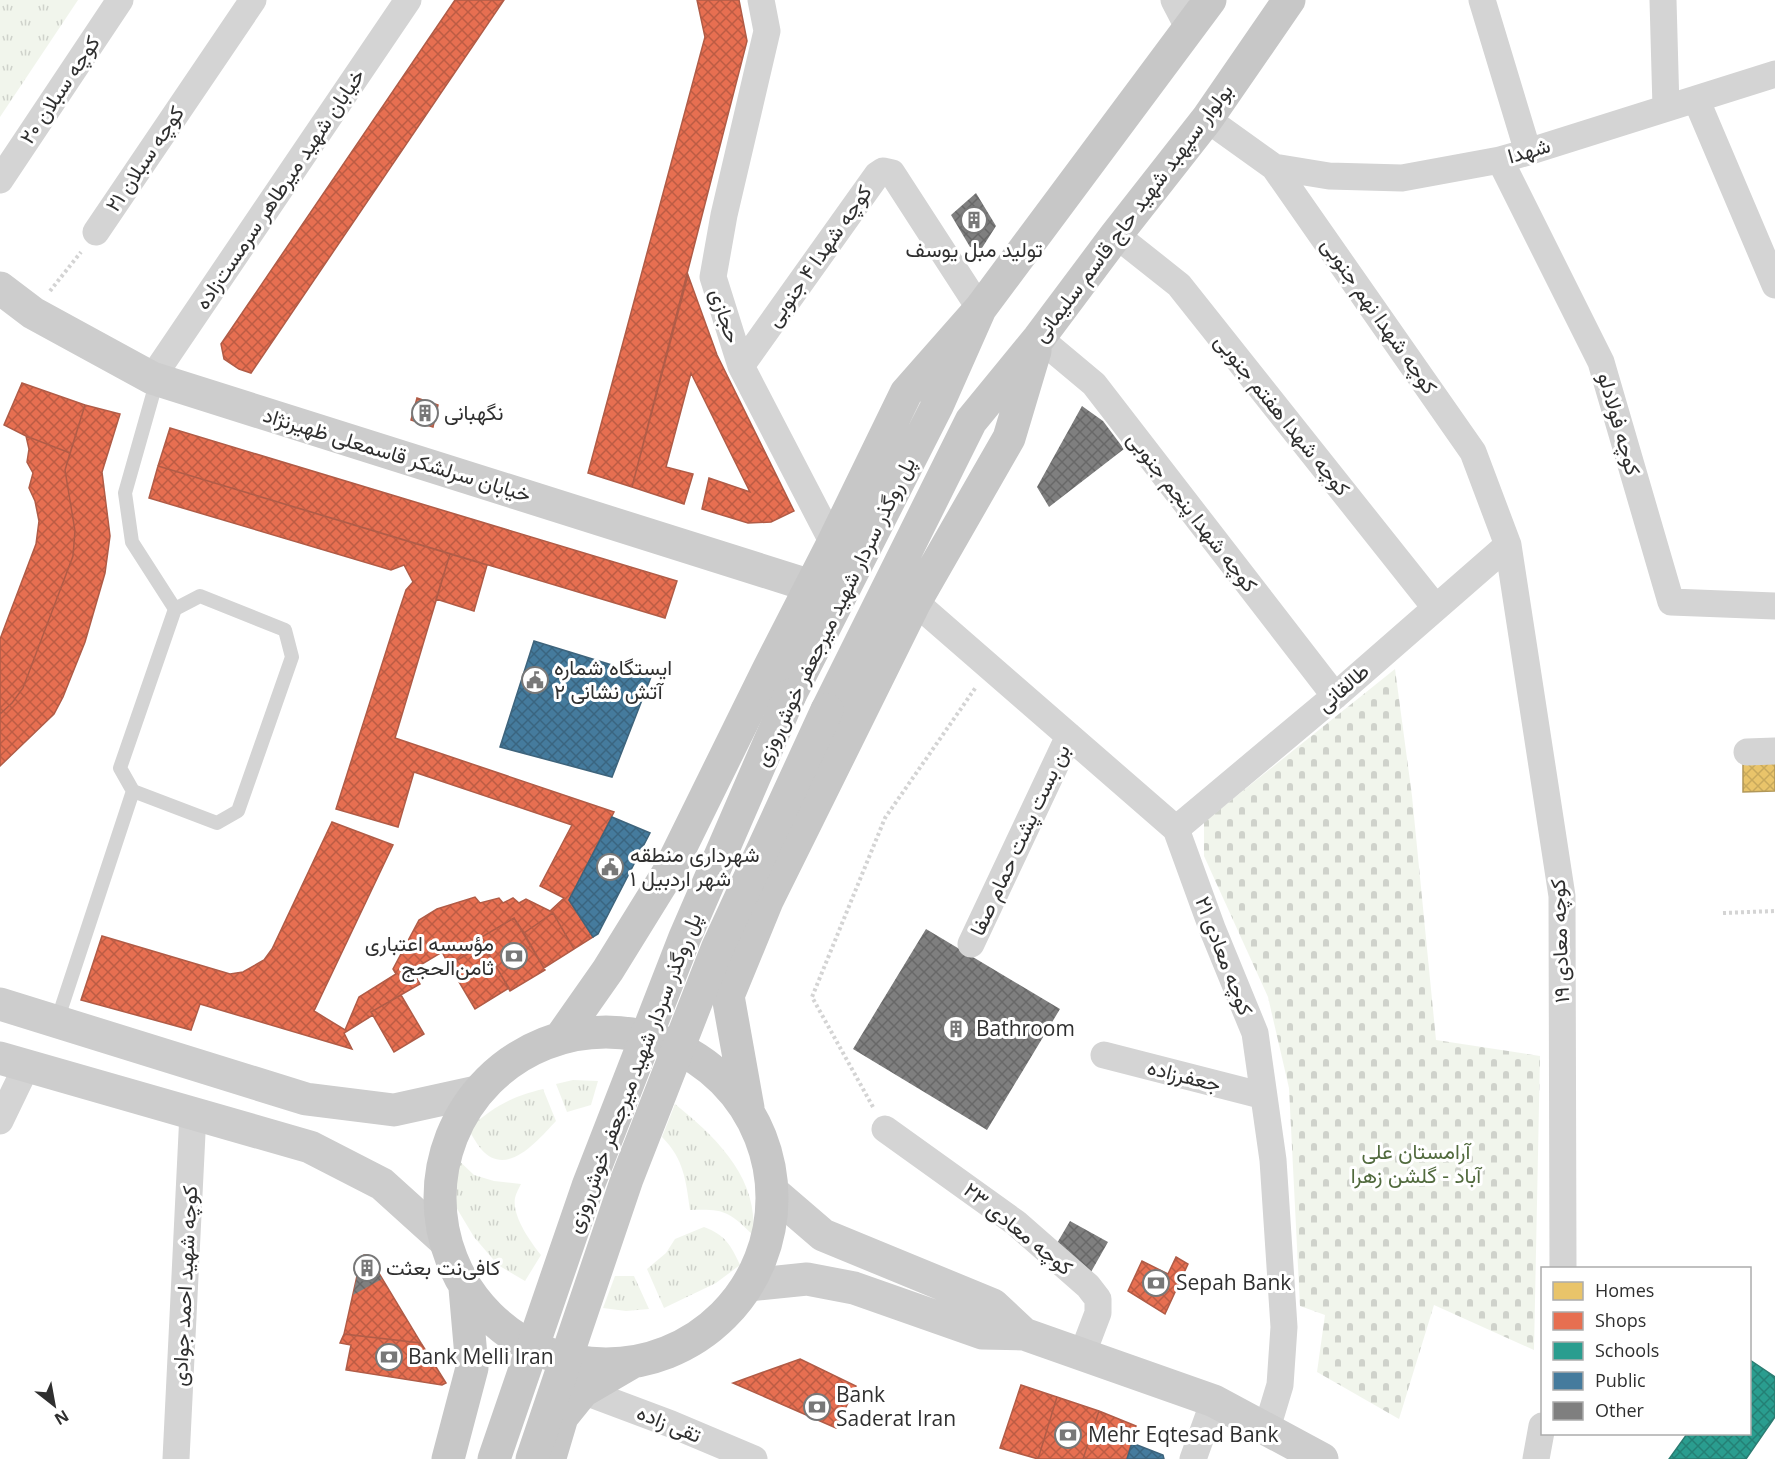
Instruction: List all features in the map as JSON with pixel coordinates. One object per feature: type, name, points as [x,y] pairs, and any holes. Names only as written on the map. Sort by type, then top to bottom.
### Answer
[{"type":"main road","points":[[561,1037],[608,970],[668,873],[906,393],[980,309],[1210,0]]},
{"type":"main road","name":"بولوار سپهبد شهید حاج قاسم سلیمانی","points":[[971,421],[1040,338],[1207,120],[1288,0]]},
{"type":"main road","name":"خیابان سرلشکر قاسمعلی ظهیرنژاد","points":[[0,288],[33,313],[155,379],[811,586]]},
{"type":"main road","name":"پل روگذر سردار شهید میرجعفر خوش‌روزی","points":[[494,1459],[588,1186],[685,937],[790,695],[937,406],[980,309]]},
{"type":"main road","points":[[549,1459],[562,1417],[583,1391],[631,1362],[677,1348],[717,1322],[748,1285],[768,1240],[773,1192],[765,1144],[749,1110],[728,996],[767,901],[915,602],[1009,438],[1040,338]]},
{"type":"main road","name":"پل روگذر سردار شهید میرجعفر خوش‌روزی","points":[[532,1459],[627,1179],[713,960],[827,710],[971,421]]},
{"type":"main road","points":[[668,873],[683,903],[714,917],[739,918],[767,901]]},
{"type":"main road","points":[[0,1004],[306,1099],[394,1110],[476,1092]]},
{"type":"main road","points":[[631,1362],[583,1363],[537,1350],[496,1324],[465,1288],[444,1240],[439,1188],[450,1138],[476,1092],[514,1058],[561,1037],[615,1030],[668,1042],[714,1069],[749,1110]]},
{"type":"main road","points":[[13,1061],[310,1147],[382,1184],[444,1240]]},
{"type":"main road","points":[[773,1192],[823,1235],[993,1305],[1024,1334]]},
{"type":"main road","points":[[748,1285],[807,1279],[854,1288],[982,1333],[1024,1334],[1214,1401],[1322,1459]]},
{"type":"main road","points":[[448,1459],[472,1368],[465,1288]]},
{"type":"street","name":"کوچه سبلان ۲۰","points":[[0,180],[120,0]]},
{"type":"street","name":"کوچه سبلان ۲۱","points":[[96,232],[253,0]]},
{"type":"street","name":"خیابان شهید میرطاهر سرمست‌زاده","points":[[155,379],[408,0]]},
{"type":"street","name":"حجازی","points":[[761,0],[768,31],[727,204],[713,278],[741,366],[833,543]]},
{"type":"street","points":[[1174,0],[1189,29]]},
{"type":"street","points":[[1482,0],[1528,152]]},
{"type":"street","points":[[1663,0],[1665,108]]},
{"type":"street","name":"شهدا","points":[[1274,167],[1329,176],[1402,178],[1500,160],[1775,74]]},
{"type":"street","points":[[1696,99],[1775,285]]},
{"type":"street","name":"کوچه شهدا نهم جنوبی","points":[[1207,120],[1274,167],[1473,452],[1508,545]]},
{"type":"street","name":"کوچه فولادلو","points":[[1500,160],[1601,362],[1671,602],[1775,606]]},
{"type":"street","name":"کوچه شهدا ۴ جنوبی","points":[[741,366],[877,175],[883,171],[892,173],[980,309]]},
{"type":"street","name":"کوچه شهدا هفتم جنوبی","points":[[1116,236],[1179,285],[1435,607]]},
{"type":"street","name":"کوچه شهدا پنجم جنوبی","points":[[1040,338],[1094,384],[1335,696]]},
{"type":"street","name":"طالقانی","points":[[1176,829],[1335,696],[1508,545]]},
{"type":"street","name":"کوچه معادی ۱۹","points":[[1508,545],[1562,896],[1563,1267]]},
{"type":"street","name":"کوچه معادی ۲۱","points":[[915,602],[1176,829],[1212,928],[1255,1033],[1273,1160],[1284,1328],[1280,1385],[1267,1428]]},
{"type":"street","name":"بن بست پشت حمام صفا","points":[[971,944],[1069,736]]},
{"type":"street","points":[[1747,752],[1775,751]]},
{"type":"street","name":"جعفرزاده","points":[[1104,1055],[1264,1096]]},
{"type":"street","points":[[0,1121],[13,1061]]},
{"type":"street","name":"کوچه شهید احمد جوادی","points":[[176,1459],[193,1113]]},
{"type":"street","name":"کوچه معادی ۲۳","points":[[885,1129],[1016,1223],[1088,1286],[1098,1299],[1098,1314],[1082,1355]]},
{"type":"street","name":"تقی زاده","points":[[583,1391],[671,1424],[754,1459]]},
{"type":"street","points":[[1193,1459],[1214,1401]]},
{"type":"street","points":[[1536,1459],[1541,1432]]},
{"type":"lane","points":[[155,379],[125,493],[132,542],[175,609]]},
{"type":"lane","points":[[200,596],[285,630],[292,657],[248,788],[238,811],[217,823],[133,791],[120,768],[175,609],[200,596]]},
{"type":"lane","points":[[57,1022],[133,791]]},
{"type":"path","name":"کوچه سبلان ۲۱","points":[[33,313],[96,232]]},
{"type":"path","points":[[885,1129],[812,997],[885,818],[990,667]]},
{"type":"path","points":[[1723,914],[1775,911]]},
{"type":"green space","points":[[0,0],[78,0],[0,117]]},
{"type":"green space","name":"آرامستان علی آباد - گلشن زهرا","points":[[1395,669],[1412,796],[1436,1040],[1540,1056],[1534,1350],[1434,1305],[1399,1419],[1317,1372],[1325,1315],[1300,1306],[1289,1088],[1268,997],[1204,856],[1204,822]]},
{"type":"green space","points":[[573,1080],[598,1081],[591,1105],[567,1112],[556,1084]]},
{"type":"green space","points":[[543,1089],[556,1121],[540,1138],[522,1153],[501,1160],[491,1157],[481,1149],[468,1129],[503,1104]]},
{"type":"green space","points":[[675,1104],[705,1130],[732,1160],[749,1195],[753,1214],[753,1235],[725,1213],[690,1210],[683,1171],[675,1154],[662,1137]]},
{"type":"green space","points":[[454,1156],[474,1175],[494,1181],[521,1184],[515,1198],[516,1213],[527,1236],[541,1255],[525,1281],[498,1265],[474,1237],[456,1207],[451,1177]]},
{"type":"green space","points":[[704,1227],[726,1242],[740,1265],[716,1283],[664,1308],[647,1269],[666,1253],[675,1239]]},
{"type":"green space","points":[[615,1276],[634,1276],[649,1309],[626,1311],[603,1308]]},
{"type":"building: Homes","points":[[1743,757],[1775,757],[1775,791],[1743,792]]},
{"type":"building: Shops","points":[[455,0],[504,0],[251,373],[239,369],[224,359],[221,344]]},
{"type":"building: Shops","points":[[697,0],[739,0],[747,41],[632,487],[588,473],[705,37]]},
{"type":"building: Shops","points":[[688,275],[717,355],[794,511],[771,522],[748,523],[702,509],[709,478],[750,492],[691,373],[666,467],[693,474],[684,504],[632,487]]},
{"type":"building: Shops","points":[[22,383],[85,405],[70,453],[4,425]]},
{"type":"building: Shops","name":"نگهبانی","points":[[417,398],[438,405],[433,427],[411,420]]},
{"type":"building: Shops","points":[[85,405],[120,414],[102,472],[110,536],[105,573],[85,642],[54,714],[0,766],[0,714],[23,688],[73,556],[75,531],[65,470]]},
{"type":"building: Shops","points":[[170,428],[677,581],[665,618],[158,466]]},
{"type":"building: Shops","points":[[26,436],[70,453],[65,470],[75,531],[73,556],[23,688],[0,714],[0,639],[36,544],[39,521],[35,501],[29,488],[33,473],[27,462],[29,449]]},
{"type":"building: Shops","points":[[158,466],[450,554],[395,738],[614,812],[569,900],[593,937],[574,949],[553,913],[524,933],[514,918],[480,938],[483,945],[449,965],[442,952],[412,970],[420,984],[371,1012],[373,1015],[344,1033],[352,1049],[200,1004],[191,1030],[81,1000],[102,936],[230,974],[243,972],[264,960],[272,949],[332,822],[393,845],[314,1011],[345,1030],[359,997],[396,974],[393,969],[419,920],[437,909],[475,897],[480,903],[499,898],[503,903],[513,898],[519,903],[526,899],[550,911],[564,898],[540,886],[572,825],[414,772],[398,827],[336,809],[406,590],[413,582],[404,565],[391,570],[149,498]]},
{"type":"building: Shops","points":[[450,554],[487,565],[474,611],[436,599]]},
{"type":"building: Shops","points":[[553,913],[574,949],[544,968],[524,933]]},
{"type":"building: Shops","name":"مؤسسه اعتباری ثامن‌الحجج","points":[[514,918],[545,970],[510,991],[480,938]]},
{"type":"building: Shops","points":[[483,945],[509,988],[475,1009],[449,965]]},
{"type":"building: Shops","points":[[401,995],[424,1034],[394,1052],[371,1012]]},
{"type":"building: Shops","points":[[368,1255],[421,1343],[344,1334],[361,1258]]},
{"type":"building: Shops","name":"Sepah Bank","points":[[1176,1257],[1188,1264],[1165,1314],[1128,1291],[1142,1261],[1168,1274]]},
{"type":"building: Shops","name":"Bank Melli Iran","points":[[344,1334],[421,1343],[446,1383],[442,1385],[346,1370],[351,1345],[340,1343]]},
{"type":"building: Shops","name":"Bank Saderat Iran","points":[[800,1359],[856,1386],[836,1428],[733,1383]]},
{"type":"building: Shops","points":[[1021,1385],[1057,1397],[1038,1459],[1000,1448]]},
{"type":"building: Shops","name":"Mehr Eqtesad Bank","points":[[1057,1397],[1099,1411],[1083,1459],[1038,1459]]},
{"type":"building: Shops","points":[[1099,1411],[1136,1426],[1127,1459],[1083,1459]]},
{"type":"building: Schools","points":[[1751,1361],[1775,1377],[1775,1417],[1746,1459],[1669,1459],[1686,1435],[1751,1435]]},
{"type":"building: Public","points":[[534,641],[651,677],[612,777],[500,747]]},
{"type":"building: Public","name":"شهرداری منطقه ۱ شهر اردبیل","points":[[612,817],[650,833],[598,934],[593,937],[569,900]]},
{"type":"building: Public","points":[[1132,1443],[1163,1455],[1164,1459],[1127,1459]]},
{"type":"building: Other","name":"تولید مبل یوسف","points":[[976,193],[996,226],[982,248],[970,247],[951,215]]},
{"type":"building: Other","points":[[1082,406],[1103,421],[1124,449],[1049,507],[1037,487]]},
{"type":"building: Other","name":"Bathroom","points":[[926,929],[1060,1009],[987,1130],[853,1049]]},
{"type":"building: Other","points":[[1070,1221],[1108,1242],[1091,1272],[1053,1250]]},
{"type":"building: Other","name":"کافی‌نت بعثت","points":[[368,1255],[382,1279],[353,1295],[361,1258]]},
{"type":"place","name":"تولید مبل یوسف","points":[[974,220]]},
{"type":"place","name":"نگهبانی","points":[[425,413]]},
{"type":"place","name":"ایستگاه شماره ۲ آتش نشانی","points":[[535,680]]},
{"type":"place","name":"شهرداری منطقه ۱ شهر اردبیل","points":[[610,867]]},
{"type":"place","name":"مؤسسه اعتباری ثامن‌الحجج","points":[[514,956]]},
{"type":"place","name":"Bathroom","points":[[956,1029]]},
{"type":"place","name":"کافی‌نت بعثت","points":[[367,1268]]},
{"type":"place","name":"Sepah Bank","points":[[1156,1283]]},
{"type":"place","name":"Bank Melli Iran","points":[[389,1357]]},
{"type":"place","name":"Bank Saderat Iran","points":[[817,1407]]},
{"type":"place","name":"Mehr Eqtesad Bank","points":[[1068,1435]]}]
